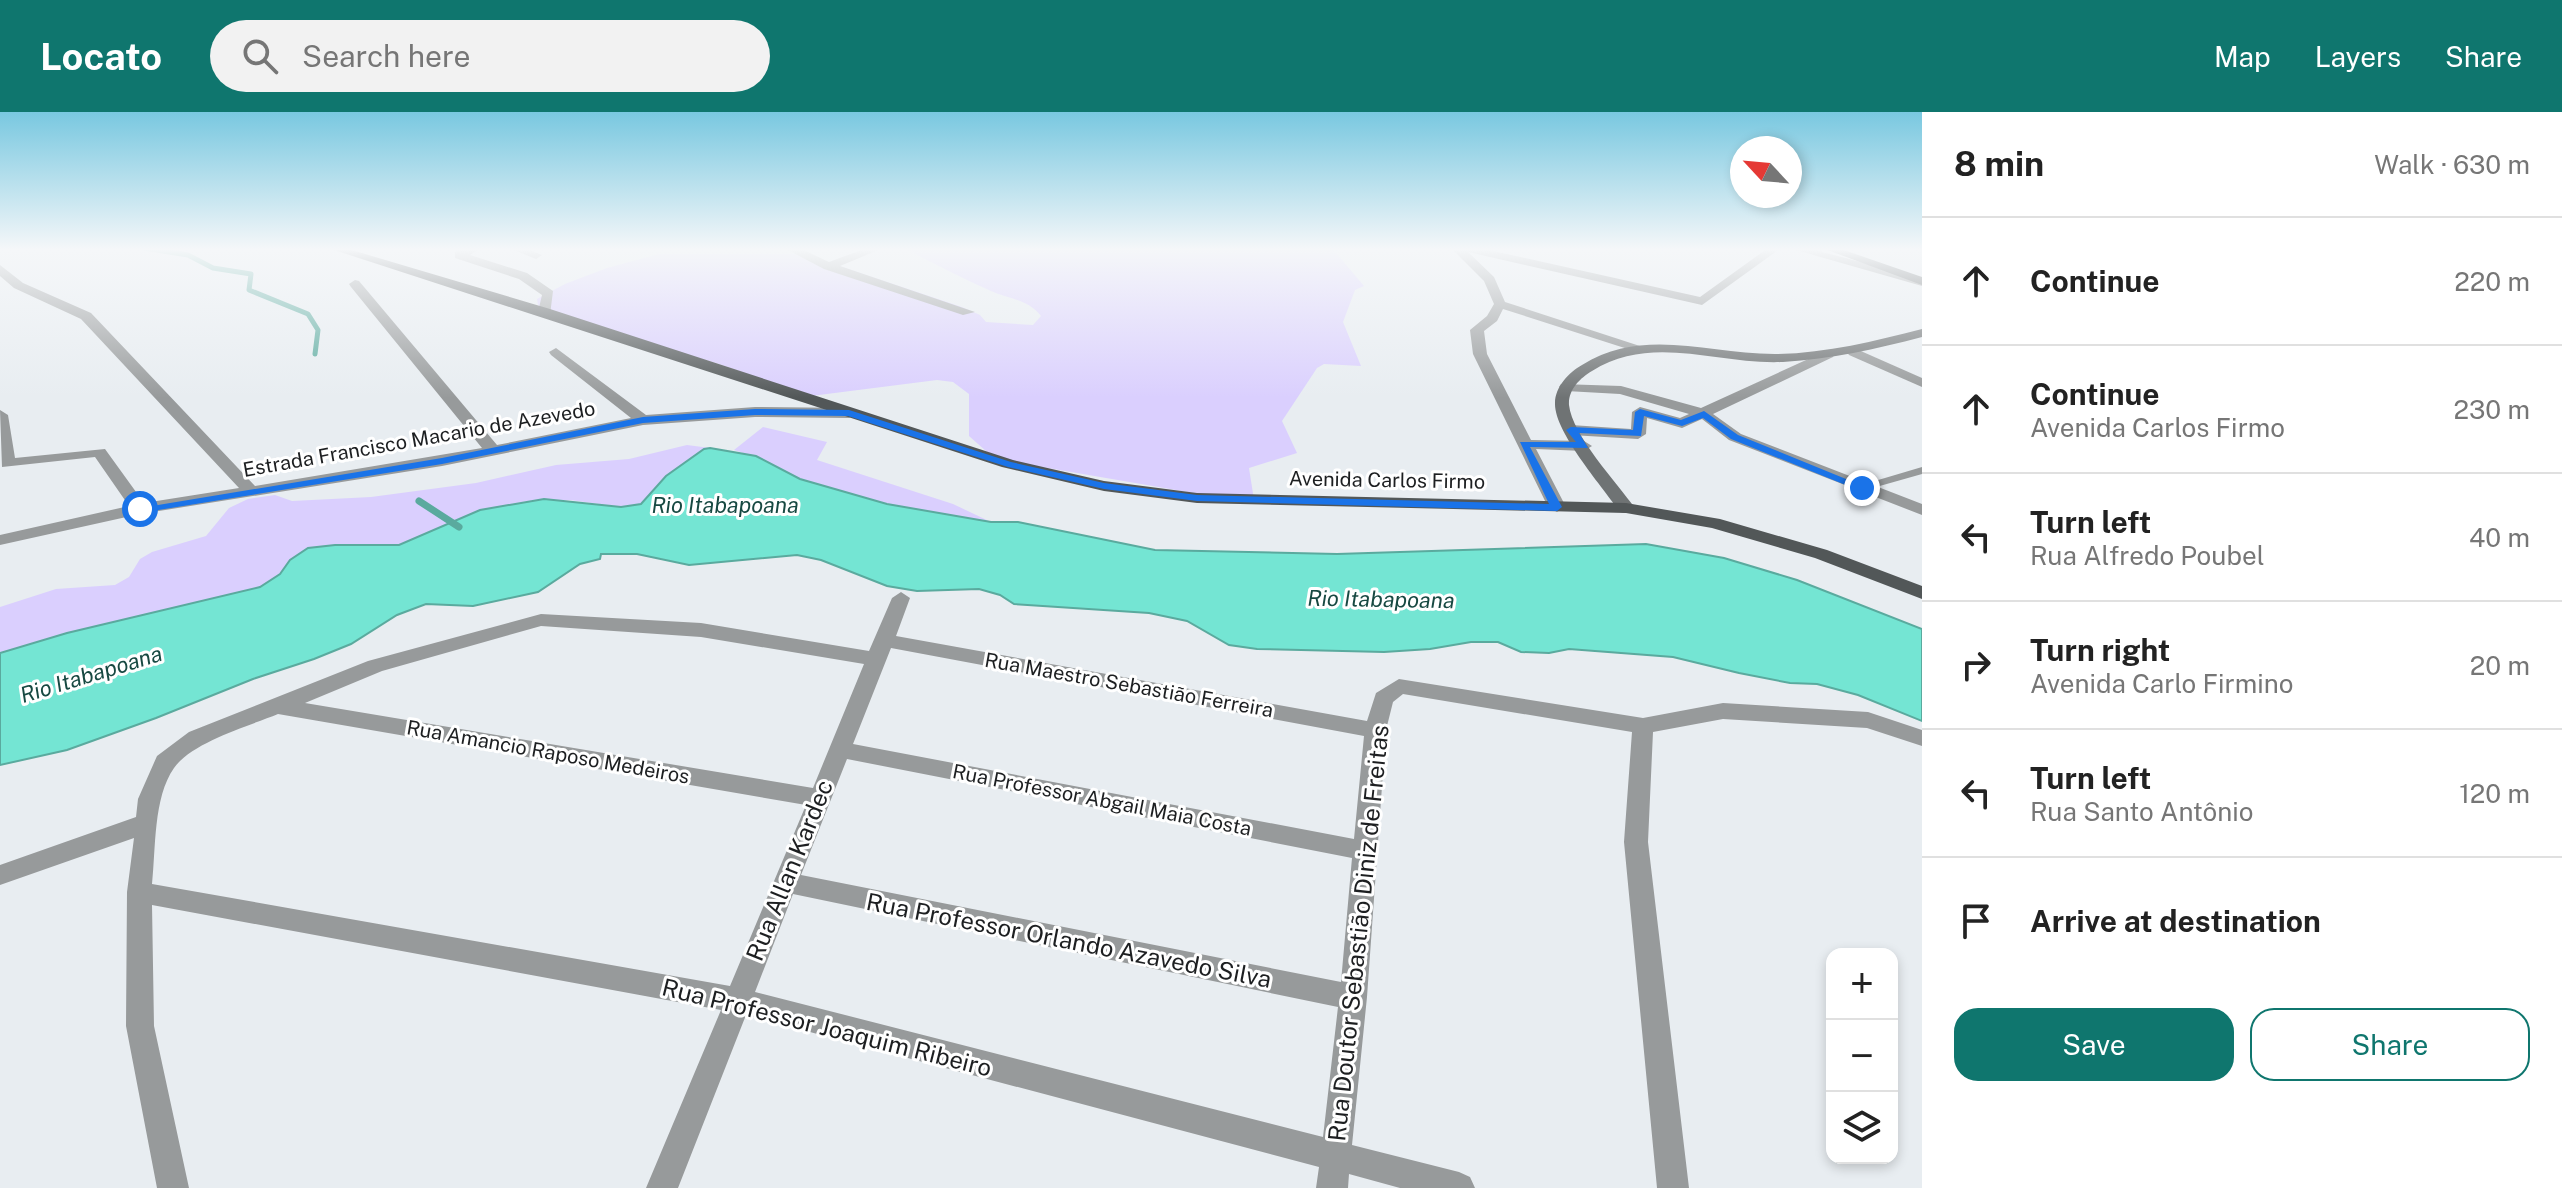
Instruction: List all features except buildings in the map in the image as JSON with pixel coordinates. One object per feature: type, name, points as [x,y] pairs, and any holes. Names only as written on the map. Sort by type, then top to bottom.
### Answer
[{"type":"main road","name":"Avenida Carlos Firmo","points":[[500,298],[1008,464],[1104,486],[1197,498],[1626,508],[1714,523],[1821,554],[1922,593]]},
{"type":"street","points":[[53,298],[73,306],[86,316],[251,491]]},
{"type":"street","points":[[367,298],[493,451]]},
{"type":"street","points":[[545,312],[548,298]]},
{"type":"street","points":[[926,298],[968,312]]},
{"type":"street","points":[[1498,298],[1500,304],[1639,348]]},
{"type":"street","points":[[1500,304],[1492,318],[1477,330],[1480,354],[1557,507]]},
{"type":"street","points":[[1626,508],[1571,430],[1562,407],[1566,387],[1597,359],[1639,348],[1688,347],[1775,358],[1854,352],[1922,333]]},
{"type":"street","points":[[556,352],[643,420]]},
{"type":"street","points":[[1854,352],[1922,383]]},
{"type":"street","points":[[1571,430],[1638,434],[1640,412],[1682,423],[1828,354]]},
{"type":"street","points":[[1566,387],[1635,393],[1704,414],[1735,437],[1922,510]]},
{"type":"street","name":"Estrada Francisco Macario de Azevedo","points":[[0,540],[140,509],[493,451],[643,420],[755,412],[849,413]]},
{"type":"street","points":[[0,415],[8,464],[99,452],[140,509]]},
{"type":"street","points":[[1523,444],[1584,446]]},
{"type":"street","name":"Rua Allan Kardec","points":[[662,1188],[901,598]]},
{"type":"street","name":"Rua Maestro Sebastião Ferreira","points":[[173,1188],[140,1026],[139,892],[150,799],[165,762],[197,738],[375,666],[541,620],[701,630],[878,650],[1375,730]]},
{"type":"street","name":"Rua Doutor Sebastião Diniz de Freitas","points":[[1332,1188],[1353,997],[1375,730],[1383,698],[1399,686],[1643,726]]},
{"type":"street","name":"Rua Amancio Raposo Medeiros","points":[[277,706],[818,798]]},
{"type":"street","points":[[1673,1188],[1636,842],[1643,726],[1723,711],[1868,720],[1922,738]]},
{"type":"street","name":"Rua Professor Abgail Maia Costa","points":[[838,749],[1365,851]]},
{"type":"street","points":[[0,875],[147,823]]},
{"type":"street","name":"Rua Professor Orlando Azavedo Silva","points":[[784,882],[1353,997]]},
{"type":"street","name":"Rua Professor Joaquim Ribeiro","points":[[139,892],[737,1000],[1459,1188]]},
{"type":"lane","points":[[1862,488],[1922,470]]},
{"type":"shaded area","points":[[936,298],[980,315],[986,322],[1033,325],[1041,316],[1024,303],[1010,298],[1352,298],[1343,322],[1361,366],[1324,364],[1317,368],[1282,421],[1297,453],[1249,468],[1254,500],[1234,500],[995,459],[969,436],[969,394],[953,382],[937,380],[811,396],[716,363],[551,316],[538,305],[537,299]]},
{"type":"shaded area","points":[[763,427],[827,442],[817,460],[953,504],[991,522],[848,494],[802,480],[734,450]]},
{"type":"shaded area","points":[[687,445],[710,448],[666,476],[641,504],[621,507],[570,500],[528,501],[480,510],[399,545],[308,548],[290,560],[280,574],[260,587],[67,633],[0,653],[0,607],[56,589],[115,585],[129,577],[140,559],[152,552],[206,536],[229,508],[248,499],[275,495],[292,501],[371,497],[476,483],[556,465],[629,459]]},
{"type":"water","name":"Rio Itabapoana","points":[[710,448],[756,456],[800,479],[887,504],[991,522],[1018,522],[1155,550],[1337,554],[1646,544],[1724,558],[1797,580],[1922,629],[1922,721],[1858,695],[1817,684],[1790,683],[1673,657],[1569,649],[1549,653],[1521,652],[1498,642],[1384,652],[1257,649],[1229,645],[1187,621],[1149,613],[1014,604],[1000,595],[979,589],[917,591],[887,586],[821,560],[797,555],[689,565],[637,554],[601,554],[600,559],[580,564],[538,592],[473,606],[426,604],[397,615],[351,644],[314,659],[67,750],[0,765],[0,653],[67,633],[260,587],[280,574],[290,560],[308,548],[399,545],[480,510],[544,499],[621,507],[641,504],[666,476]]},
{"type":"waterway","points":[[269,298],[308,314],[318,330],[315,354]]},
{"type":"waterway","points":[[419,501],[459,527]]},
{"type":"route","points":[[140,509],[442,461],[643,420],[755,412],[849,413],[1008,464],[1104,486],[1197,498],[1557,507],[1523,444],[1584,446],[1571,430],[1638,434],[1640,412],[1682,423],[1704,414],[1735,437],[1862,488]]}]
